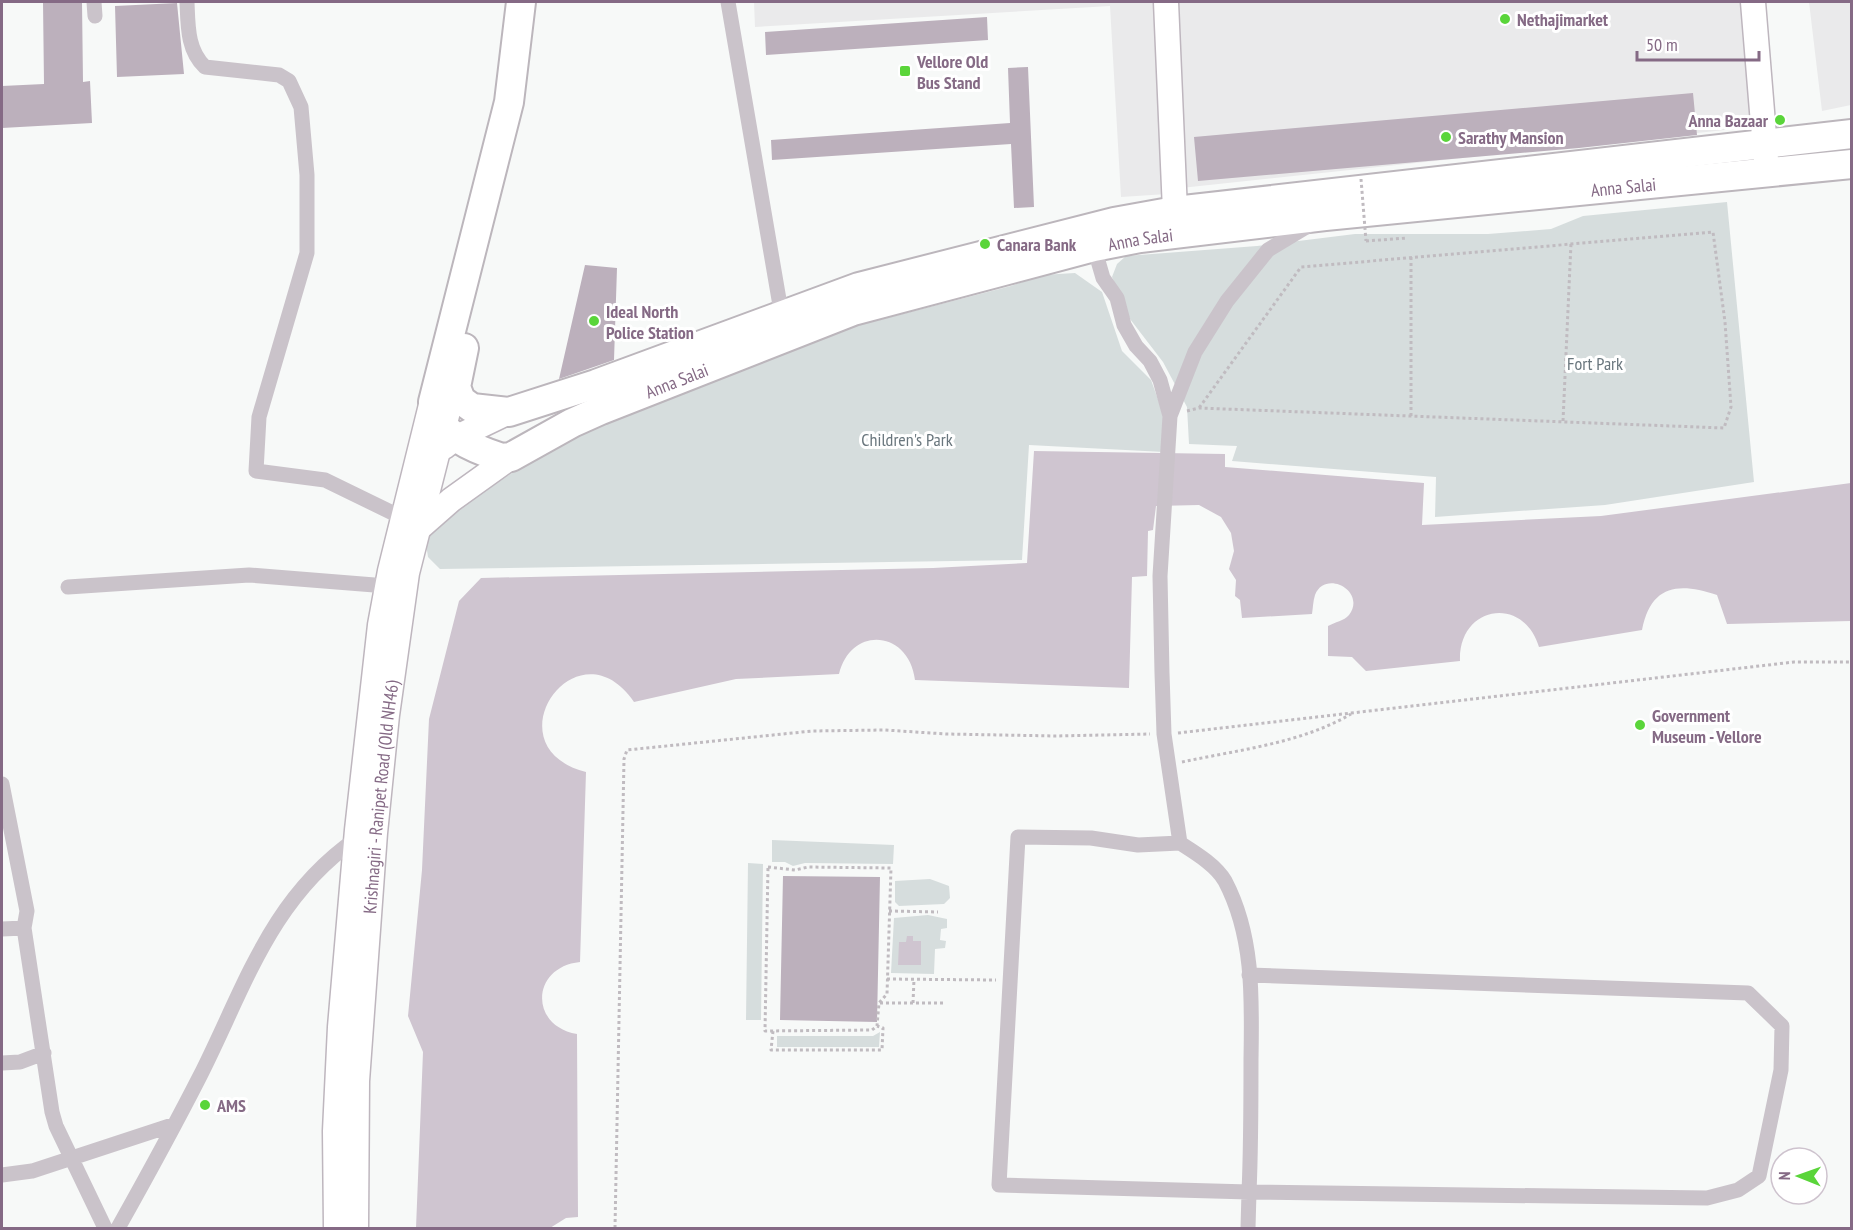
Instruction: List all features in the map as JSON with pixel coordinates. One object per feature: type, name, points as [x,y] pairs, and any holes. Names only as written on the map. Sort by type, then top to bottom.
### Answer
[{"type":"highway","points":[[446,380],[509,102],[521,2]]},
{"type":"highway","points":[[511,457],[492,455],[447,439],[434,414],[446,380],[521,116],[534,45],[535,2]]},
{"type":"highway","name":"Anna Salai","points":[[446,380],[456,387],[461,400],[480,410],[509,412],[586,388],[859,287],[1114,222],[1175,211],[1851,134]]},
{"type":"highway","name":"Anna Salai","points":[[511,457],[572,423],[601,410],[853,311],[1094,247],[1140,238],[1325,216],[1851,164]]},
{"type":"main road","points":[[1166,2],[1175,211]]},
{"type":"main road","points":[[1753,2],[1767,173]]},
{"type":"main road","name":"Krishnagiri - Ranipet Road (Old NH46)","points":[[356,1228],[357,1082],[375,833],[411,524],[446,380]]},
{"type":"main road","points":[[411,524],[425,466],[447,439],[509,412]]},
{"type":"main road","points":[[411,524],[451,500],[511,457]]},
{"type":"main road","name":"Krishnagiri - Ranipet Road (Old NH46)","points":[[336,1228],[336,1079],[356,839],[380,626],[387,586],[411,524]]},
{"type":"street","points":[[187,2],[189,37],[197,59],[205,67],[279,75],[288,81],[301,107],[307,175],[307,253],[259,417],[256,471],[325,480],[411,524]]},
{"type":"street","points":[[728,2],[782,316]]},
{"type":"street","points":[[1180,843],[1164,734],[1160,576],[1170,416],[1195,352],[1227,301],[1268,250],[1325,216]]},
{"type":"street","points":[[1094,247],[1103,278],[1117,298],[1124,325],[1136,346],[1150,361],[1160,380],[1170,416]]},
{"type":"street","points":[[68,587],[249,575],[387,586]]},
{"type":"street","points":[[2,784],[27,911],[24,928],[52,1112],[70,1156],[105,1228]]},
{"type":"street","points":[[1248,1228],[1249,1192],[1252,1129],[1252,997],[1249,975],[1244,928],[1224,879],[1197,854],[1180,843],[1138,845],[1091,838],[1018,837],[999,1185],[1249,1192],[1707,1198],[1738,1190],[1759,1176],[1781,1070],[1782,1026],[1748,993],[1249,975]]},
{"type":"street","points":[[118,1228],[201,1075],[245,978],[273,928],[314,872],[356,839]]},
{"type":"street","points":[[2,929],[24,928]]},
{"type":"street","points":[[2,1063],[20,1062],[44,1053]]},
{"type":"street","points":[[2,1175],[32,1171],[70,1156],[175,1124]]},
{"type":"path","points":[[1361,179],[1366,241],[1407,238]]},
{"type":"path","points":[[1713,232],[1725,322],[1731,407],[1724,428],[1199,408],[1301,267],[1411,257],[1713,232]]},
{"type":"path","points":[[1563,422],[1571,243]]},
{"type":"path","points":[[1411,257],[1411,416]]},
{"type":"path","points":[[615,1228],[624,759],[627,750],[812,731],[885,730],[946,734],[1056,736],[1164,734],[1794,662],[1851,662]]},
{"type":"path","points":[[1169,763],[1277,742],[1330,726],[1352,713]]},
{"type":"path","points":[[768,867],[795,870],[808,867],[891,868],[889,911],[887,994],[879,1003],[877,1026],[872,1030],[765,1031],[768,867]]},
{"type":"path","points":[[889,911],[938,912]]},
{"type":"path","points":[[887,979],[1009,980]]},
{"type":"path","points":[[913,1003],[914,979]]},
{"type":"path","points":[[879,1003],[944,1003]]},
{"type":"path","points":[[773,1031],[771,1050],[882,1050],[884,1028],[877,1026]]},
{"type":"shaded area","points":[[754,2],[1156,2],[1167,194],[1121,197],[1110,6],[755,27]]},
{"type":"shaded area","points":[[1174,2],[1743,2],[1753,127],[1181,188]]},
{"type":"shaded area","points":[[1809,2],[1851,2],[1851,105],[1822,111]]},
{"type":"shaded area","points":[[1034,451],[1225,454],[1225,467],[1424,483],[1422,525],[1601,516],[1851,483],[1851,621],[1727,624],[1717,595],[1679,588],[1659,596],[1646,615],[1642,630],[1539,647],[1531,630],[1520,619],[1506,614],[1493,613],[1480,618],[1469,628],[1462,642],[1460,661],[1366,671],[1352,657],[1328,656],[1328,626],[1347,617],[1353,606],[1353,598],[1343,586],[1327,584],[1320,587],[1315,595],[1312,614],[1242,618],[1240,600],[1235,596],[1236,580],[1229,569],[1234,551],[1231,533],[1221,517],[1199,505],[1156,506],[1153,530],[1148,531],[1147,576],[1132,577],[1129,688],[915,680],[911,663],[902,651],[891,643],[879,640],[867,641],[855,647],[845,658],[839,674],[736,679],[634,702],[612,680],[589,674],[568,681],[552,696],[543,717],[544,739],[558,758],[586,772],[580,962],[564,966],[552,974],[545,985],[542,997],[544,1009],[550,1020],[561,1029],[577,1034],[578,1217],[566,1218],[550,1228],[416,1228],[423,1052],[408,1016],[422,870],[429,719],[459,601],[481,578],[933,568],[1027,563]]},
{"type":"shaded area","points":[[907,936],[913,936],[913,941],[921,941],[921,965],[898,965],[899,942],[906,942]]},
{"type":"green space","name":"Fort Park","points":[[1727,202],[1754,482],[1605,505],[1435,517],[1436,477],[1232,461],[1237,446],[1189,444],[1187,407],[1163,362],[1130,319],[1112,277],[1117,264],[1126,256],[1257,246],[1355,234],[1488,234],[1551,229],[1583,216]]},
{"type":"green space","name":"Children's Park","points":[[1075,273],[1102,292],[1122,351],[1151,380],[1164,416],[1164,452],[1029,445],[1022,560],[440,569],[428,557],[426,544],[432,525],[497,482],[563,443],[684,388],[856,326],[1011,286],[1042,275]]},
{"type":"green space","points":[[772,840],[894,845],[893,864],[805,863],[793,866],[785,862],[772,862]]},
{"type":"green space","points":[[748,863],[763,864],[761,1020],[746,1020]]},
{"type":"green space","points":[[930,879],[949,886],[950,898],[944,904],[899,906],[895,902],[895,881]]},
{"type":"green space","points":[[928,915],[947,919],[947,928],[941,929],[940,940],[946,941],[945,948],[935,949],[934,974],[891,973],[894,918]]},
{"type":"green space","points":[[880,1032],[879,1047],[777,1047],[777,1036],[873,1036]]},
{"type":"building","points":[[43,2],[82,2],[83,82],[90,81],[92,123],[2,128],[2,86],[44,84]]},
{"type":"building","points":[[177,3],[184,74],[117,77],[115,6]]},
{"type":"building","points":[[987,17],[988,40],[766,55],[765,32]]},
{"type":"building","points":[[1028,67],[1034,207],[1014,208],[1011,144],[772,160],[771,140],[1010,123],[1008,68]]},
{"type":"building","name":"Sarathy Mansion","points":[[1693,93],[1697,135],[1579,148],[1198,181],[1194,137]]},
{"type":"building","name":"Ideal North Police Station","points":[[585,265],[617,268],[614,360],[559,379]]},
{"type":"building","points":[[783,876],[880,877],[877,1022],[780,1020]]},
{"type":"place","name":"Nethajimarket","points":[[1505,19]]},
{"type":"place","name":"Vellore Old Bus Stand","points":[[905,71]]},
{"type":"place","name":"Anna Bazaar","points":[[1780,120]]},
{"type":"place","name":"Sarathy Mansion","points":[[1446,137]]},
{"type":"place","name":"Canara Bank","points":[[985,244]]},
{"type":"place","name":"Ideal North Police Station","points":[[594,321]]},
{"type":"place","name":"Government Museum - Vellore","points":[[1640,725]]},
{"type":"place","name":"AMS","points":[[205,1105]]}]
